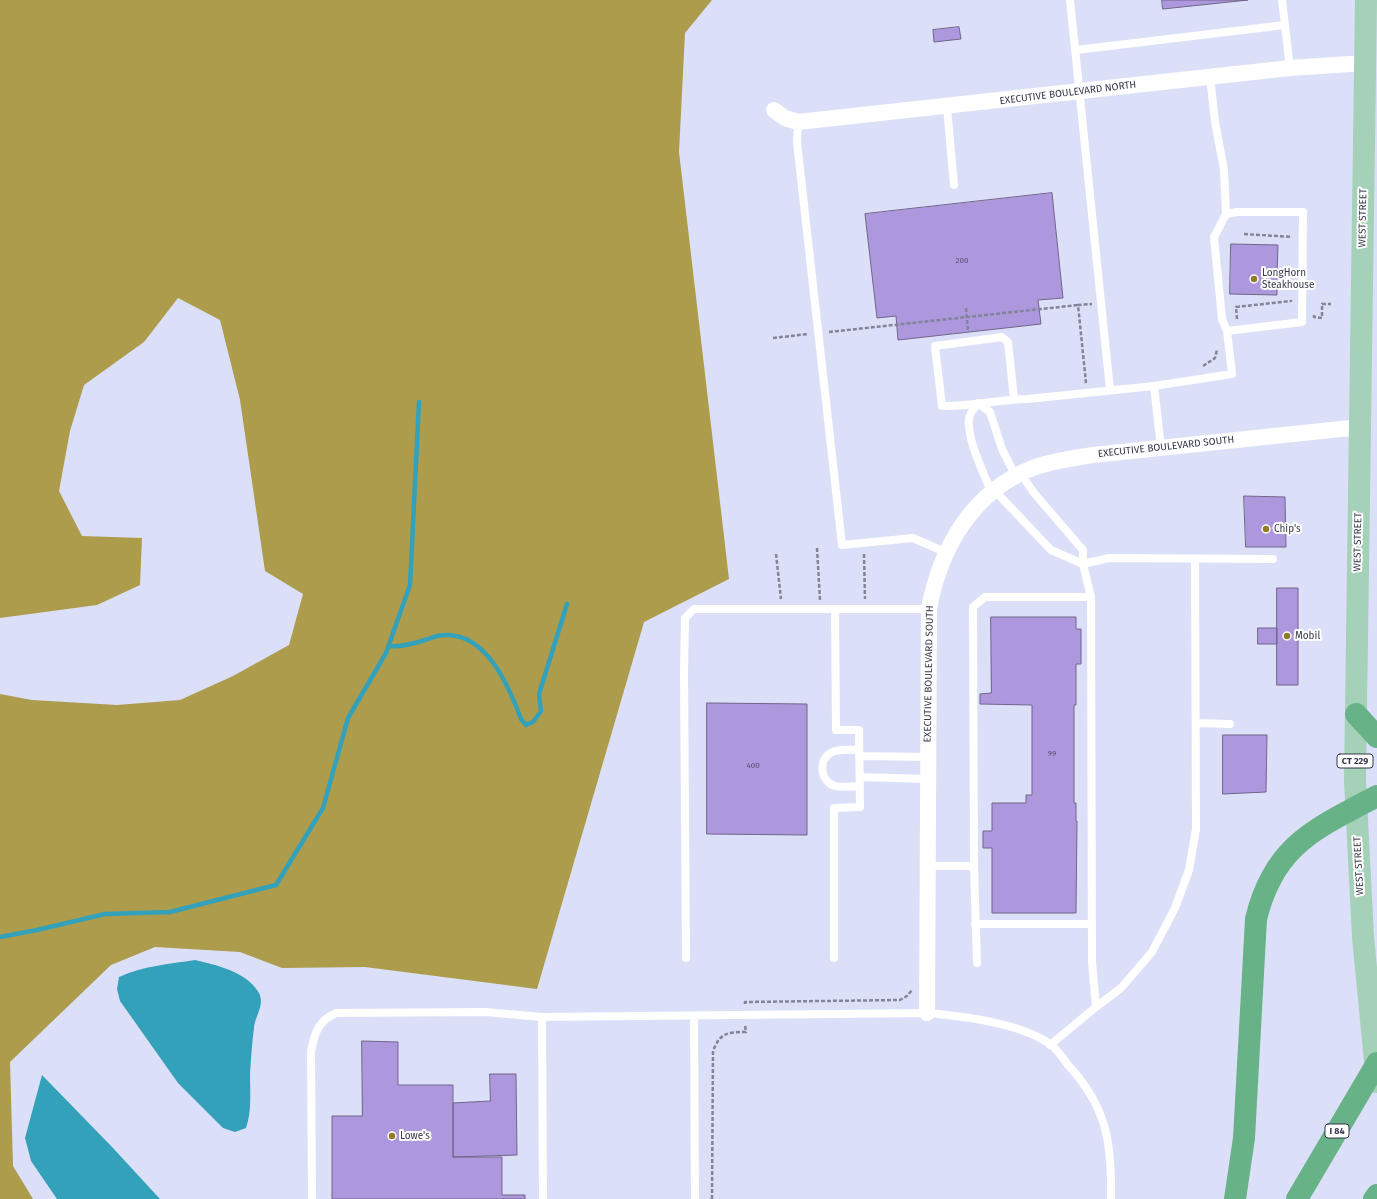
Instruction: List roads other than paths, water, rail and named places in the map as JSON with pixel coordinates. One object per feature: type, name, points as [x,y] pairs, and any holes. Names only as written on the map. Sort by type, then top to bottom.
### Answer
[{"type":"highway","points":[[1356,714],[1377,736]]},
{"type":"highway","points":[[1235,1199],[1244,1138],[1255,936],[1260,904],[1265,888],[1274,870],[1287,852],[1318,827],[1377,796]]},
{"type":"highway","name":"I 84","points":[[1297,1199],[1377,1063]]},
{"type":"highway","points":[[1374,1199],[1377,1195]]},
{"type":"main road","name":"WEST STREET","points":[[1366,0],[1356,807],[1368,988],[1377,1083]]},
{"type":"street","name":"EXECUTIVE BOULEVARD NORTH","points":[[774,110],[785,118],[798,122],[947,107],[1290,68],[1365,63]]},
{"type":"street","name":"EXECUTIVE BOULEVARD SOUTH","points":[[927,1013],[929,609],[934,584],[945,552],[967,518],[994,492],[1018,475],[1053,462],[1071,458],[1360,427]]},
{"type":"lane","points":[[1070,0],[1110,390]]},
{"type":"lane","points":[[1282,0],[1290,68]]},
{"type":"lane","points":[[1076,50],[1285,25]]},
{"type":"lane","points":[[1014,399],[1008,342],[1002,337],[935,346],[942,406],[954,407],[1014,399],[1088,394],[1232,374],[1227,330],[1222,319],[1214,237],[1226,214],[1224,170],[1215,122],[1210,77]]},
{"type":"lane","points":[[947,107],[954,185]]},
{"type":"lane","points":[[798,122],[797,142],[842,545],[913,538],[945,552]]},
{"type":"lane","points":[[1226,214],[1237,212],[1302,212],[1302,322],[1227,330]]},
{"type":"lane","points":[[1154,386],[1161,448]]},
{"type":"lane","points":[[978,403],[990,412],[1002,449],[1018,475],[1083,550],[1083,564],[1091,597],[1092,962],[1096,1007]]},
{"type":"lane","points":[[978,403],[969,418],[970,429],[974,449],[994,492],[1051,550],[1083,564],[1109,558],[1273,559]]},
{"type":"lane","points":[[1050,1044],[1121,988],[1152,952],[1175,908],[1190,870],[1196,829],[1195,559]]},
{"type":"lane","points":[[977,963],[974,866],[973,607],[985,597],[1091,597]]},
{"type":"lane","points":[[686,958],[685,618],[694,609],[929,609]]},
{"type":"lane","points":[[834,958],[834,808],[860,808],[859,730],[836,730],[835,609]]},
{"type":"lane","points":[[1196,723],[1230,724]]},
{"type":"lane","points":[[860,786],[836,786],[828,783],[824,777],[823,768],[824,760],[830,753],[837,750],[860,753],[928,757]]},
{"type":"lane","points":[[860,777],[928,779]]},
{"type":"lane","points":[[928,866],[974,866]]},
{"type":"lane","points":[[975,924],[1092,924]]},
{"type":"lane","points":[[312,1199],[311,1052],[313,1036],[319,1025],[327,1017],[336,1013],[485,1012],[542,1017],[927,1013],[974,1018],[1024,1032],[1050,1044],[1084,1081],[1100,1111],[1108,1136],[1111,1199]]},
{"type":"lane","points":[[694,1016],[695,1199]]},
{"type":"lane","points":[[542,1017],[543,1199]]},
{"type":"water","points":[[195,960],[212,964],[237,973],[251,983],[260,995],[261,1004],[255,1023],[253,1039],[248,1122],[246,1128],[235,1132],[223,1128],[178,1083],[120,1001],[117,989],[119,977],[128,973],[156,966]]},
{"type":"water","points":[[42,1075],[160,1199],[57,1199],[31,1161],[25,1138]]},
{"type":"waterway","points":[[0,937],[105,914],[170,912],[276,885],[323,808],[348,718],[386,653],[410,585],[419,402]]},
{"type":"waterway","points":[[389,646],[407,645],[437,636],[454,636],[468,640],[481,649],[492,661],[509,690],[521,719],[526,725],[533,722],[541,711],[539,694],[567,604]]},
{"type":"place","name":"LongHorn Steakhouse","points":[[1254,279]]},
{"type":"place","name":"Chip's","points":[[1266,529]]},
{"type":"place","name":"Mobil","points":[[1287,636]]},
{"type":"place","name":"Lowe's","points":[[392,1136]]}]
